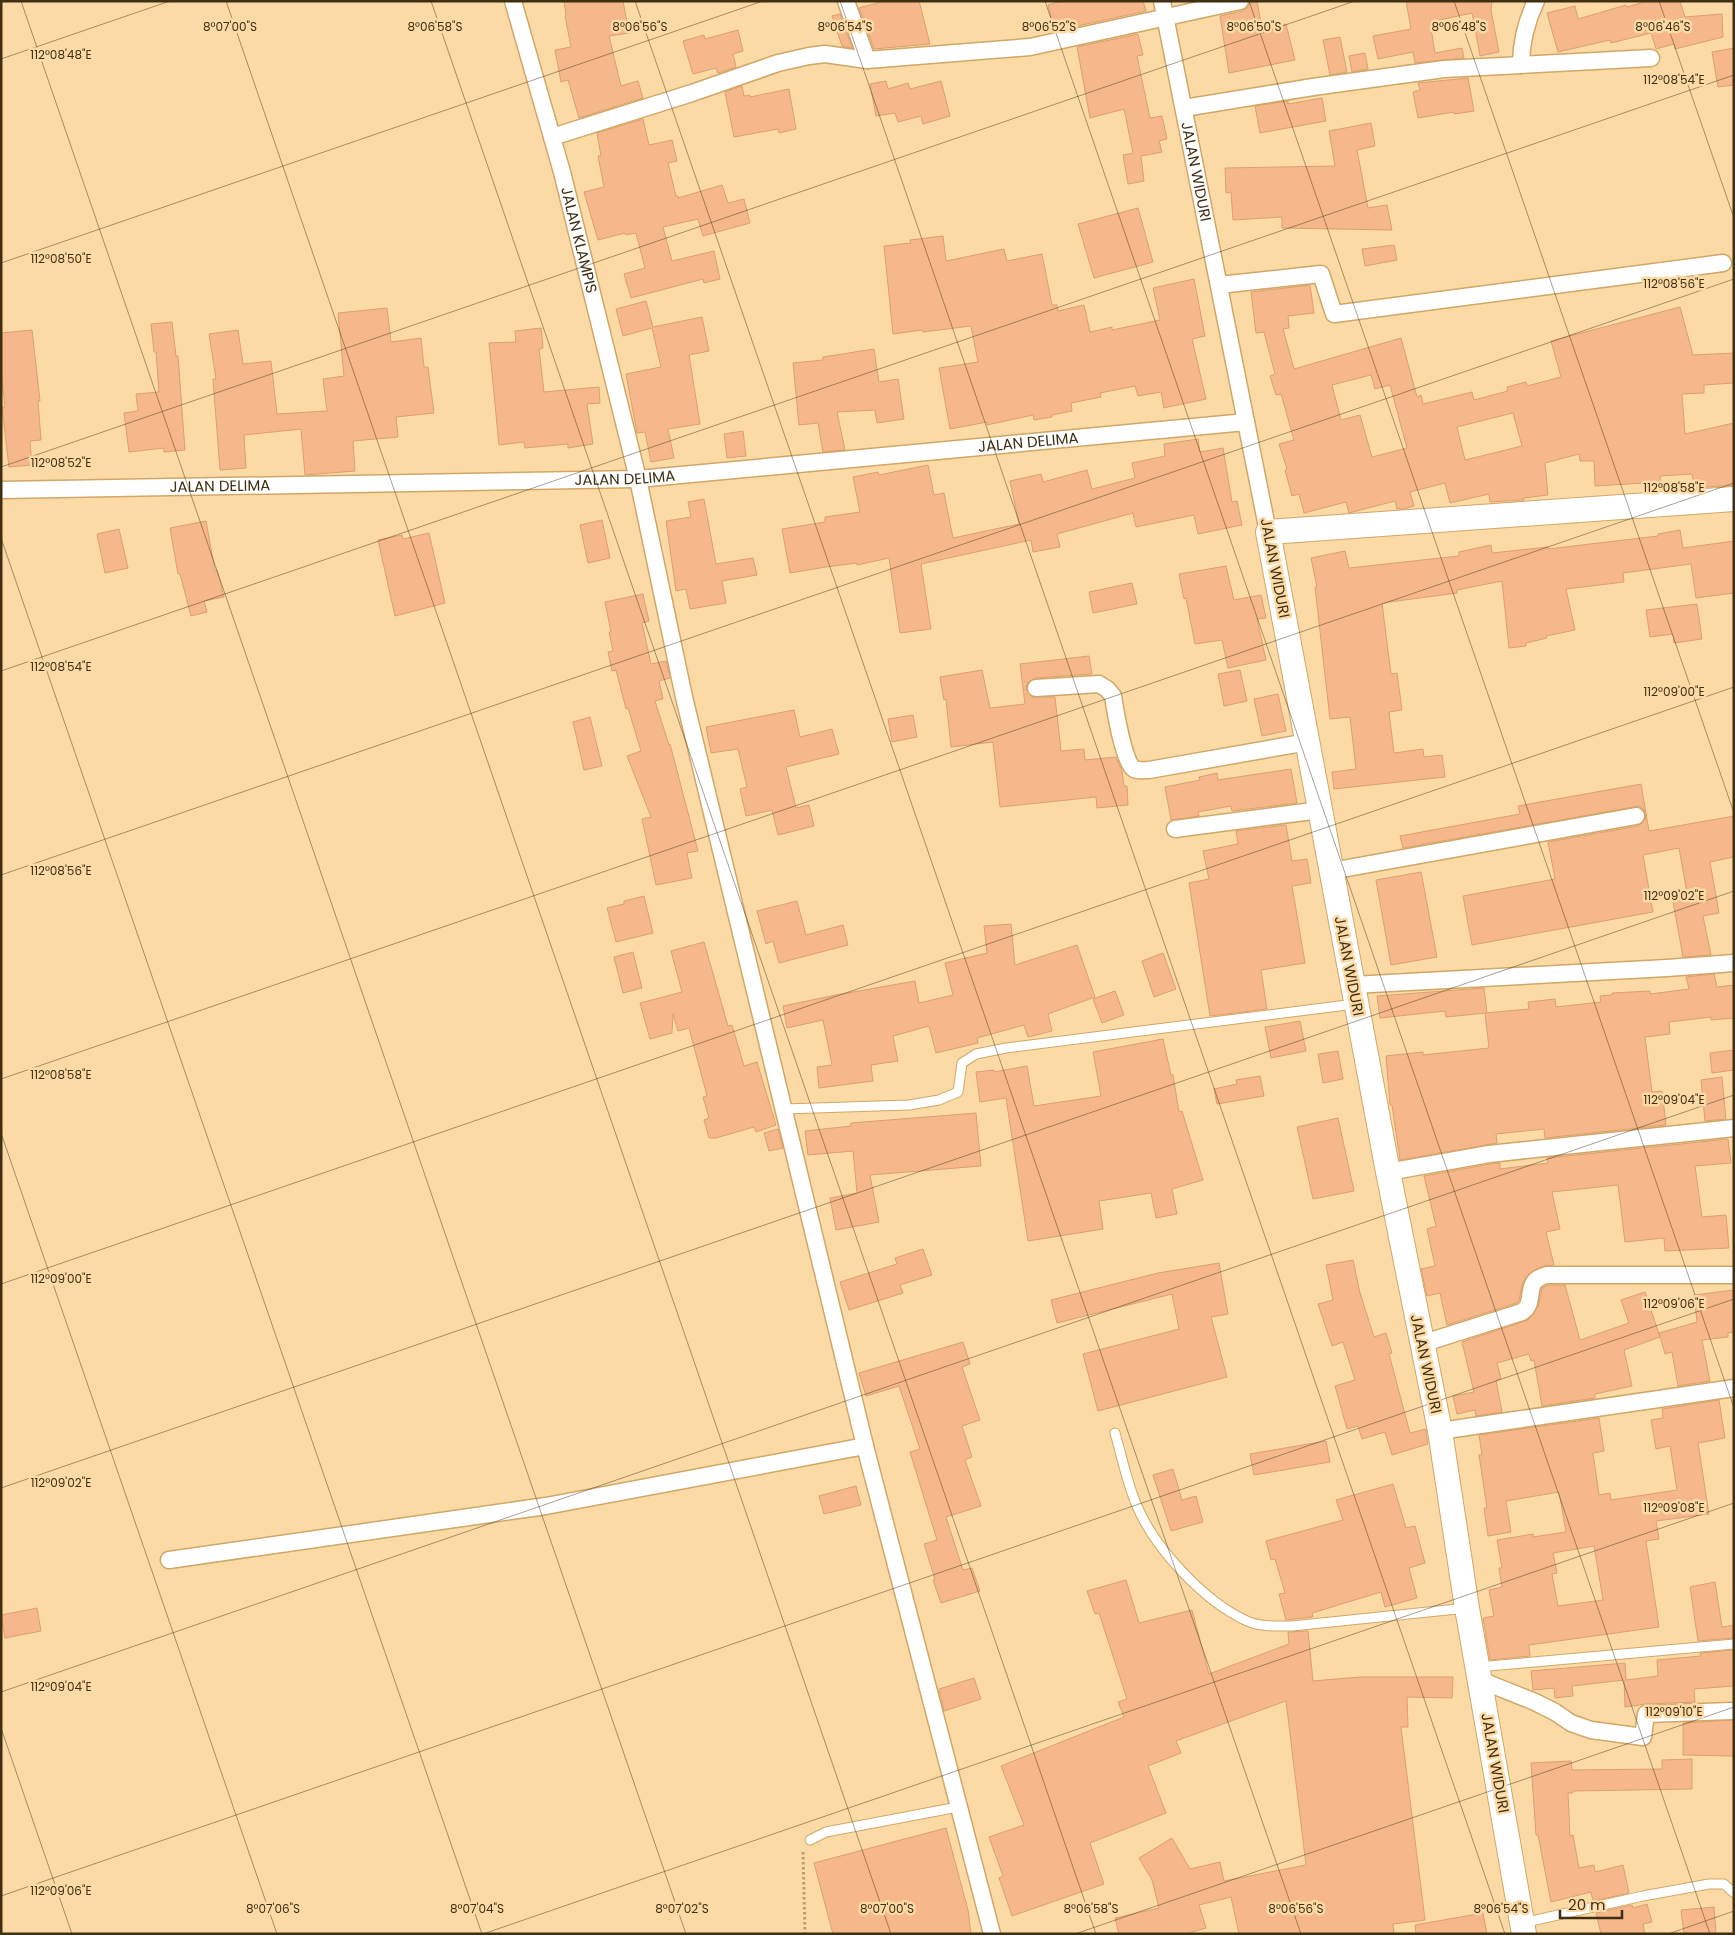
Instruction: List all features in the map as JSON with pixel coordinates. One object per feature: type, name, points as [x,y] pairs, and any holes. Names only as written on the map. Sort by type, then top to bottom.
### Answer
[{"type":"main road","points":[[1268,532],[1734,499]]},
{"type":"main road","name":"JALAN WIDURI","points":[[1268,532],[1388,1172],[1421,1344],[1440,1431],[1467,1608],[1523,1928]]},
{"type":"street","name":"JALAN KLAMPIS","points":[[513,1],[552,137],[638,479],[684,697],[865,1446],[992,1934]]},
{"type":"street","points":[[846,1],[867,60]]},
{"type":"street","name":"JALAN WIDURI","points":[[1162,1],[1268,532]]},
{"type":"street","points":[[552,137],[692,93],[778,63],[825,54],[867,60],[1030,47],[1240,1]]},
{"type":"street","points":[[1521,65],[1524,36],[1536,1]]},
{"type":"street","points":[[1184,108],[1313,87],[1444,69],[1651,58]]},
{"type":"street","points":[[1219,285],[1321,274],[1334,314],[1723,263]]},
{"type":"street","name":"JALAN DELIMA","points":[[1,490],[638,479],[1246,422]]},
{"type":"street","points":[[1036,688],[1099,684],[1107,689],[1112,696],[1125,754],[1130,766],[1134,770],[1149,770],[1308,742]]},
{"type":"street","points":[[1175,829],[1320,810]]},
{"type":"street","points":[[1331,871],[1636,816]]},
{"type":"street","points":[[1354,994],[1734,963]]},
{"type":"street","points":[[1388,1172],[1489,1154],[1734,1128]]},
{"type":"street","points":[[1421,1344],[1522,1312],[1528,1304],[1533,1281],[1547,1275],[1734,1275]]},
{"type":"street","points":[[1440,1431],[1734,1388]]},
{"type":"street","points":[[169,1560],[546,1506],[865,1446]]},
{"type":"street","points":[[1479,1674],[1555,1712],[1571,1723],[1591,1730],[1616,1734],[1643,1737],[1646,1714],[1731,1711]]},
{"type":"lane","points":[[784,1109],[909,1105],[939,1100],[958,1092],[962,1062],[976,1054],[1354,994]]},
{"type":"lane","points":[[1115,1433],[1138,1508],[1159,1543],[1183,1574],[1218,1604],[1248,1621],[1274,1626],[1292,1626],[1467,1608]]},
{"type":"lane","points":[[1479,1674],[1734,1644]]},
{"type":"lane","points":[[810,1840],[826,1832],[958,1807]]},
{"type":"lane","points":[[1523,1928],[1643,1896],[1709,1884],[1724,1884],[1734,1893]]},
{"type":"path","points":[[806,1934],[803,1852],[810,1840]]},
{"type":"building","points":[[564,1],[623,1],[629,33],[609,36],[621,86],[638,81],[643,98],[579,118],[568,80],[561,82],[555,50],[571,47]]},
{"type":"building","points":[[885,1],[919,1],[930,44],[874,49],[859,8]]},
{"type":"building","points":[[1062,1],[1143,1],[1146,11],[1073,27],[1072,21],[1053,26],[1048,5]]},
{"type":"building","points":[[1257,1],[1262,28],[1286,24],[1295,60],[1229,73],[1220,16],[1243,11],[1250,3]]},
{"type":"building","points":[[1406,1],[1492,1],[1491,10],[1499,52],[1480,56],[1472,13],[1430,22],[1435,53],[1462,48],[1464,58],[1415,63],[1413,52],[1378,59],[1373,36],[1411,29]]},
{"type":"building","points":[[1648,1],[1680,1],[1685,17],[1722,14],[1723,37],[1675,49],[1674,44],[1656,49],[1651,33],[1611,43],[1610,40],[1558,52],[1547,13],[1575,6],[1578,19],[1626,5],[1627,7]]},
{"type":"building","points":[[840,14],[852,48],[842,46],[832,16]]},
{"type":"building","points":[[738,30],[743,51],[733,54],[736,67],[718,73],[716,68],[693,74],[683,41],[704,35],[705,39]]},
{"type":"building","points":[[1138,34],[1143,55],[1137,56],[1150,118],[1162,116],[1167,139],[1159,141],[1162,152],[1141,156],[1144,181],[1128,184],[1123,155],[1133,153],[1124,109],[1090,118],[1077,47]]},
{"type":"building","points":[[1340,37],[1347,72],[1330,75],[1323,40]]},
{"type":"building","points":[[1734,48],[1734,85],[1718,87],[1712,52]]},
{"type":"building","points":[[1365,53],[1368,69],[1352,72],[1349,56]]},
{"type":"building","points":[[1468,78],[1474,111],[1418,118],[1413,92],[1420,90],[1418,83]]},
{"type":"building","points":[[886,81],[888,89],[908,83],[910,89],[941,81],[950,116],[923,124],[921,116],[898,122],[895,113],[876,116],[870,84]]},
{"type":"building","points":[[742,86],[744,96],[750,95],[750,97],[789,89],[796,129],[779,133],[778,129],[734,137],[725,92]]},
{"type":"building","points":[[1322,98],[1326,121],[1260,133],[1255,106],[1288,101],[1288,104]]},
{"type":"building","points":[[643,119],[649,145],[672,140],[677,161],[668,163],[678,198],[722,185],[728,203],[744,199],[750,223],[703,236],[698,219],[663,227],[672,261],[714,251],[720,279],[704,283],[703,279],[631,298],[624,274],[645,268],[636,233],[626,235],[625,233],[598,240],[584,192],[604,187],[598,156],[601,156],[597,133]]},
{"type":"building","points":[[1371,123],[1375,146],[1357,150],[1368,208],[1387,205],[1392,230],[1282,228],[1282,217],[1233,220],[1231,192],[1226,193],[1225,168],[1335,166],[1329,131]]},
{"type":"building","points":[[1138,208],[1153,262],[1094,278],[1078,224]]},
{"type":"building","points":[[943,236],[946,261],[1004,249],[1007,261],[1042,254],[1052,305],[1057,305],[1058,311],[1084,305],[1090,332],[1112,327],[1112,330],[1160,320],[1153,288],[1194,279],[1205,336],[1192,339],[1206,399],[1164,408],[1161,392],[1138,396],[1135,386],[1100,393],[1101,397],[1071,403],[1072,411],[1052,415],[1052,417],[1034,420],[1033,415],[987,425],[987,422],[950,429],[939,368],[978,362],[971,326],[893,334],[884,246],[911,243],[910,240]]},
{"type":"building","points":[[1394,245],[1397,260],[1365,266],[1362,249]]},
{"type":"building","points":[[1310,285],[1314,313],[1288,316],[1289,328],[1283,329],[1294,369],[1401,338],[1417,397],[1421,395],[1423,404],[1472,392],[1474,400],[1508,391],[1507,387],[1526,382],[1527,386],[1561,377],[1551,341],[1680,307],[1693,355],[1734,353],[1734,383],[1704,385],[1704,393],[1682,394],[1685,434],[1734,423],[1734,485],[1695,488],[1692,474],[1660,476],[1661,482],[1595,486],[1594,461],[1580,461],[1579,454],[1545,463],[1548,495],[1524,498],[1524,500],[1490,502],[1489,494],[1450,503],[1445,483],[1410,492],[1414,506],[1403,509],[1397,509],[1395,501],[1349,513],[1346,502],[1304,513],[1299,494],[1292,496],[1285,470],[1287,469],[1279,444],[1294,440],[1281,394],[1276,395],[1270,376],[1275,374],[1264,332],[1256,333],[1251,292]],"holes":[[[1371,375],[1375,389],[1390,385],[1407,448],[1372,457],[1360,415],[1341,420],[1332,385]],[[1513,413],[1522,446],[1465,460],[1457,427]]]},
{"type":"building","points":[[646,301],[653,327],[702,317],[709,351],[689,355],[700,424],[668,429],[674,458],[651,462],[645,432],[637,433],[626,374],[661,367],[652,328],[623,336],[616,309]]},
{"type":"building","points":[[387,308],[391,342],[421,338],[424,367],[428,367],[434,413],[396,417],[398,437],[353,441],[355,471],[305,475],[301,429],[244,435],[246,468],[220,470],[213,379],[216,379],[209,334],[238,330],[243,364],[271,361],[277,414],[327,411],[323,379],[344,376],[338,313]]},
{"type":"building","points":[[172,322],[176,356],[178,356],[185,450],[164,452],[164,448],[129,452],[124,413],[138,411],[136,394],[159,392],[156,352],[154,352],[151,324]]},
{"type":"building","points":[[541,328],[543,348],[539,349],[544,392],[599,387],[600,403],[587,404],[593,444],[568,448],[568,444],[525,448],[524,442],[499,445],[489,343],[516,342],[515,331]]},
{"type":"building","points":[[32,330],[40,401],[38,401],[41,440],[30,441],[32,465],[9,467],[2,407],[5,407],[1,372],[1,333]]},
{"type":"building","points":[[874,349],[879,382],[898,379],[904,419],[877,423],[875,410],[837,412],[845,450],[823,452],[818,423],[799,425],[793,363],[823,360],[823,357]]},
{"type":"building","points":[[743,431],[746,456],[727,458],[724,434]]},
{"type":"building","points":[[1198,439],[1200,452],[1223,448],[1232,502],[1237,501],[1242,525],[1198,534],[1194,515],[1136,527],[1133,513],[1057,534],[1060,547],[1033,552],[1031,540],[921,564],[931,629],[900,633],[889,558],[857,565],[857,563],[790,573],[782,529],[825,522],[825,517],[860,512],[853,477],[878,472],[879,475],[928,465],[934,495],[944,493],[953,538],[1019,524],[1010,481],[1041,474],[1043,482],[1087,470],[1092,489],[1135,478],[1132,463],[1165,456],[1164,444]]},
{"type":"building","points":[[704,499],[716,564],[753,558],[757,575],[722,581],[726,603],[690,609],[686,589],[676,591],[666,521],[691,517],[688,502]]},
{"type":"building","points":[[602,520],[610,558],[588,563],[580,525]]},
{"type":"building","points":[[206,521],[215,571],[217,570],[224,597],[204,601],[207,612],[191,616],[180,574],[178,574],[170,528]]},
{"type":"building","points":[[119,529],[128,568],[105,573],[97,534]]},
{"type":"building","points":[[1680,530],[1683,548],[1734,541],[1734,593],[1696,598],[1691,564],[1623,573],[1624,582],[1566,589],[1575,630],[1546,636],[1547,638],[1526,643],[1526,646],[1509,648],[1502,581],[1457,590],[1457,593],[1382,603],[1391,674],[1397,673],[1402,710],[1389,712],[1394,753],[1423,749],[1424,757],[1442,755],[1445,777],[1334,789],[1332,772],[1356,769],[1350,717],[1330,719],[1315,587],[1317,587],[1311,558],[1345,551],[1349,568],[1459,556],[1459,552],[1491,545],[1492,553],[1548,547],[1548,549],[1658,536],[1658,534]]},
{"type":"building","points":[[429,533],[445,603],[395,616],[378,540],[402,535],[403,539]]},
{"type":"building","points":[[1226,566],[1234,600],[1261,595],[1266,618],[1257,619],[1266,660],[1228,668],[1222,640],[1195,644],[1179,574]]},
{"type":"building","points":[[1132,583],[1137,604],[1093,613],[1089,592]]},
{"type":"building","points":[[643,594],[649,621],[642,623],[651,664],[666,661],[670,678],[659,681],[663,699],[655,701],[670,744],[698,851],[687,853],[692,878],[656,885],[642,819],[651,817],[627,756],[641,751],[628,708],[626,709],[616,670],[612,671],[608,652],[613,651],[605,602]]},
{"type":"building","points":[[1697,604],[1702,639],[1674,643],[1673,634],[1650,637],[1646,610]]},
{"type":"building","points":[[1089,656],[1092,674],[1035,678],[1027,683],[1026,689],[1032,697],[1055,697],[1061,751],[1084,749],[1085,760],[1116,757],[1122,771],[1124,786],[1127,786],[1128,805],[1097,808],[1096,797],[1000,807],[993,742],[951,747],[946,699],[944,700],[940,677],[982,670],[990,708],[1025,704],[1020,664]]},
{"type":"building","points":[[1240,670],[1247,701],[1224,706],[1218,674]]},
{"type":"building","points":[[1278,694],[1286,731],[1262,736],[1254,699]]},
{"type":"building","points":[[794,710],[800,737],[832,729],[839,754],[786,767],[796,808],[809,805],[814,826],[778,835],[772,810],[746,816],[740,789],[747,787],[738,749],[711,753],[706,727]]},
{"type":"building","points":[[913,715],[917,737],[892,742],[888,719]]},
{"type":"building","points":[[590,717],[602,766],[584,770],[573,722]]},
{"type":"building","points":[[1291,769],[1297,803],[1232,811],[1231,806],[1198,812],[1199,816],[1171,820],[1165,787],[1200,780],[1199,777],[1217,773],[1218,780]]},
{"type":"building","points":[[1641,784],[1649,831],[1734,816],[1734,857],[1710,862],[1719,913],[1703,916],[1711,955],[1683,957],[1672,896],[1687,893],[1679,848],[1643,855],[1653,912],[1472,945],[1463,896],[1555,879],[1548,842],[1638,826],[1645,820],[1646,815],[1639,806],[1403,848],[1400,836],[1520,814],[1518,806]]},
{"type":"building","points":[[1286,825],[1292,861],[1307,859],[1311,883],[1292,886],[1305,963],[1261,970],[1267,1009],[1210,1016],[1189,883],[1209,879],[1203,851],[1238,844],[1236,831]]},
{"type":"building","points":[[1421,872],[1437,957],[1391,965],[1376,880]]},
{"type":"building","points":[[644,896],[653,933],[616,942],[607,908]]},
{"type":"building","points":[[797,901],[806,935],[843,925],[848,945],[779,963],[773,941],[766,944],[757,911]]},
{"type":"building","points":[[1011,924],[1015,965],[1077,945],[1095,997],[1048,1014],[1052,1031],[1028,1037],[1024,1025],[977,1038],[978,1043],[936,1053],[929,1026],[893,1036],[898,1061],[871,1065],[873,1081],[819,1088],[817,1067],[832,1065],[823,1020],[787,1028],[783,1006],[915,981],[919,1003],[953,995],[945,963],[987,953],[984,926]]},
{"type":"building","points":[[704,942],[728,1026],[732,1025],[744,1066],[757,1062],[776,1125],[756,1132],[754,1127],[716,1138],[709,1138],[704,1120],[709,1118],[703,1097],[707,1096],[689,1028],[678,1031],[673,1014],[672,1033],[650,1039],[640,1003],[682,992],[671,951]]},
{"type":"building","points":[[633,952],[642,988],[623,993],[614,957]]},
{"type":"building","points":[[1163,953],[1176,989],[1154,997],[1142,961]]},
{"type":"building","points":[[1714,974],[1717,987],[1734,985],[1734,1018],[1711,1020],[1711,1017],[1669,1022],[1670,1034],[1645,1037],[1652,1092],[1662,1091],[1666,1125],[1545,1138],[1544,1129],[1496,1134],[1497,1143],[1400,1160],[1392,1105],[1390,1105],[1386,1056],[1423,1052],[1423,1055],[1489,1048],[1485,1013],[1529,1009],[1528,1002],[1555,999],[1556,1007],[1601,1002],[1600,996],[1612,995],[1612,993],[1650,991],[1650,994],[1689,989],[1686,977]]},
{"type":"building","points":[[1484,988],[1487,1013],[1446,1017],[1445,1011],[1380,1018],[1377,996]]},
{"type":"building","points":[[1115,991],[1124,1015],[1102,1023],[1093,999]]},
{"type":"building","points":[[1300,1021],[1306,1051],[1271,1058],[1265,1027]]},
{"type":"building","points":[[1163,1039],[1171,1075],[1173,1075],[1179,1112],[1182,1111],[1203,1180],[1172,1189],[1177,1214],[1156,1218],[1151,1193],[1099,1201],[1103,1229],[1028,1241],[1006,1098],[980,1102],[976,1072],[994,1070],[994,1072],[1027,1066],[1034,1106],[1101,1096],[1093,1052]]},
{"type":"building","points":[[1734,1050],[1734,1070],[1712,1073],[1710,1053]]},
{"type":"building","points":[[1338,1051],[1343,1079],[1323,1083],[1318,1054]]},
{"type":"building","points":[[1260,1076],[1264,1096],[1217,1104],[1214,1089],[1237,1084],[1236,1080]]},
{"type":"building","points":[[1722,1077],[1726,1119],[1705,1121],[1701,1080]]},
{"type":"building","points":[[976,1113],[981,1166],[870,1175],[879,1222],[836,1230],[830,1198],[857,1193],[853,1151],[808,1155],[805,1131],[851,1126],[851,1123]]},
{"type":"building","points":[[1338,1118],[1354,1191],[1313,1199],[1297,1127]]},
{"type":"building","points":[[778,1129],[783,1148],[769,1151],[764,1133]]},
{"type":"building","points":[[1728,1139],[1731,1163],[1695,1166],[1702,1217],[1726,1215],[1729,1248],[1665,1251],[1664,1238],[1625,1242],[1618,1185],[1552,1192],[1560,1229],[1546,1232],[1554,1265],[1544,1266],[1528,1275],[1523,1282],[1517,1303],[1447,1325],[1440,1293],[1427,1296],[1421,1269],[1435,1266],[1427,1229],[1436,1226],[1424,1176],[1490,1164],[1500,1163],[1500,1169],[1548,1163],[1547,1158]]},
{"type":"building","points":[[923,1249],[932,1275],[900,1285],[903,1293],[849,1310],[840,1282],[897,1264],[895,1258]]},
{"type":"building","points":[[1353,1260],[1360,1293],[1374,1337],[1386,1333],[1392,1353],[1389,1354],[1410,1433],[1426,1429],[1428,1444],[1392,1455],[1385,1432],[1362,1439],[1358,1426],[1347,1429],[1335,1386],[1355,1380],[1343,1342],[1332,1346],[1318,1304],[1333,1300],[1326,1265]]},
{"type":"building","points":[[1219,1263],[1228,1314],[1211,1317],[1227,1377],[1098,1411],[1083,1354],[1179,1329],[1172,1294],[1057,1323],[1051,1300],[1158,1273]]},
{"type":"building","points":[[1549,1285],[1565,1285],[1580,1340],[1629,1323],[1621,1300],[1645,1292],[1660,1337],[1624,1350],[1632,1386],[1595,1394],[1595,1398],[1542,1406],[1534,1360],[1531,1361],[1529,1354],[1497,1363],[1501,1379],[1496,1380],[1502,1412],[1476,1416],[1475,1410],[1457,1414],[1453,1396],[1474,1392],[1462,1342],[1528,1320],[1538,1307],[1542,1288]]},
{"type":"building","points":[[1734,1290],[1734,1332],[1728,1333],[1728,1337],[1702,1340],[1710,1381],[1678,1386],[1672,1352],[1665,1354],[1659,1333],[1697,1322],[1694,1295]]},
{"type":"building","points":[[963,1342],[970,1364],[962,1367],[980,1420],[962,1426],[972,1457],[965,1460],[981,1506],[946,1517],[963,1570],[972,1568],[980,1591],[941,1603],[924,1544],[937,1540],[910,1452],[920,1449],[899,1386],[866,1396],[859,1373]]},
{"type":"building","points":[[1719,1400],[1725,1438],[1698,1443],[1709,1514],[1656,1521],[1659,1539],[1646,1541],[1659,1627],[1529,1645],[1530,1656],[1490,1660],[1483,1618],[1494,1616],[1489,1590],[1502,1587],[1499,1568],[1502,1568],[1497,1540],[1533,1534],[1533,1537],[1566,1532],[1559,1492],[1506,1501],[1511,1532],[1488,1536],[1484,1508],[1487,1508],[1479,1455],[1482,1455],[1479,1435],[1599,1418],[1604,1451],[1593,1453],[1599,1495],[1610,1493],[1611,1500],[1677,1490],[1670,1446],[1656,1449],[1651,1420],[1663,1418],[1662,1409]],"holes":[[[1594,1546],[1603,1600],[1558,1606],[1552,1574],[1557,1573],[1553,1553]]]},
{"type":"building","points":[[1326,1441],[1330,1462],[1254,1475],[1250,1454]]},
{"type":"building","points":[[1173,1469],[1182,1500],[1196,1496],[1203,1522],[1171,1531],[1153,1475]]},
{"type":"building","points":[[1393,1484],[1406,1528],[1415,1526],[1425,1563],[1409,1568],[1417,1598],[1385,1607],[1381,1592],[1312,1613],[1313,1617],[1286,1620],[1279,1594],[1285,1593],[1275,1559],[1271,1560],[1266,1541],[1343,1520],[1336,1500]]},
{"type":"building","points":[[856,1486],[861,1505],[824,1514],[819,1496]]},
{"type":"building","points":[[1126,1580],[1139,1623],[1192,1610],[1209,1674],[1289,1644],[1288,1632],[1308,1631],[1313,1681],[1360,1677],[1453,1677],[1452,1698],[1407,1697],[1408,1727],[1401,1727],[1425,1920],[1393,1924],[1394,1934],[1239,1934],[1231,1897],[1199,1905],[1206,1928],[1185,1934],[1119,1934],[1115,1918],[1159,1908],[1152,1880],[1139,1858],[1172,1838],[1190,1869],[1220,1862],[1224,1881],[1306,1865],[1286,1701],[1176,1741],[1181,1753],[1148,1766],[1166,1813],[1090,1843],[1104,1884],[1012,1916],[999,1878],[1003,1876],[989,1837],[1024,1825],[1001,1766],[1124,1717],[1118,1702],[1127,1699],[1099,1613],[1095,1614],[1087,1591]]},
{"type":"building","points":[[1715,1582],[1722,1627],[1734,1625],[1734,1638],[1698,1641],[1690,1587]]},
{"type":"building","points":[[37,1608],[41,1631],[5,1638],[1,1615]]},
{"type":"building","points":[[1734,1650],[1734,1686],[1694,1689],[1695,1702],[1625,1707],[1624,1680],[1572,1686],[1573,1696],[1555,1698],[1554,1688],[1533,1690],[1531,1671],[1625,1663],[1626,1680],[1658,1676],[1657,1660],[1701,1656],[1700,1653]]},
{"type":"building","points":[[974,1678],[981,1699],[944,1711],[939,1689]]},
{"type":"building","points":[[1734,1720],[1734,1756],[1683,1755],[1683,1723]]},
{"type":"building","points":[[1692,1759],[1692,1789],[1573,1791],[1573,1793],[1568,1793],[1570,1836],[1573,1835],[1579,1868],[1594,1865],[1595,1872],[1623,1865],[1629,1893],[1593,1901],[1591,1892],[1551,1902],[1538,1835],[1536,1835],[1531,1763],[1571,1761],[1572,1770],[1662,1769],[1662,1760]]},
{"type":"building","points":[[946,1828],[968,1910],[971,1934],[833,1934],[814,1863]]},
{"type":"building","points":[[1647,1904],[1652,1922],[1643,1924],[1645,1934],[1601,1934],[1596,1913],[1632,1905],[1633,1908]]},
{"type":"building","points":[[1714,1907],[1716,1934],[1684,1934],[1681,1910]]},
{"type":"building","points":[[1483,1913],[1487,1934],[1416,1934],[1415,1925]]}]
